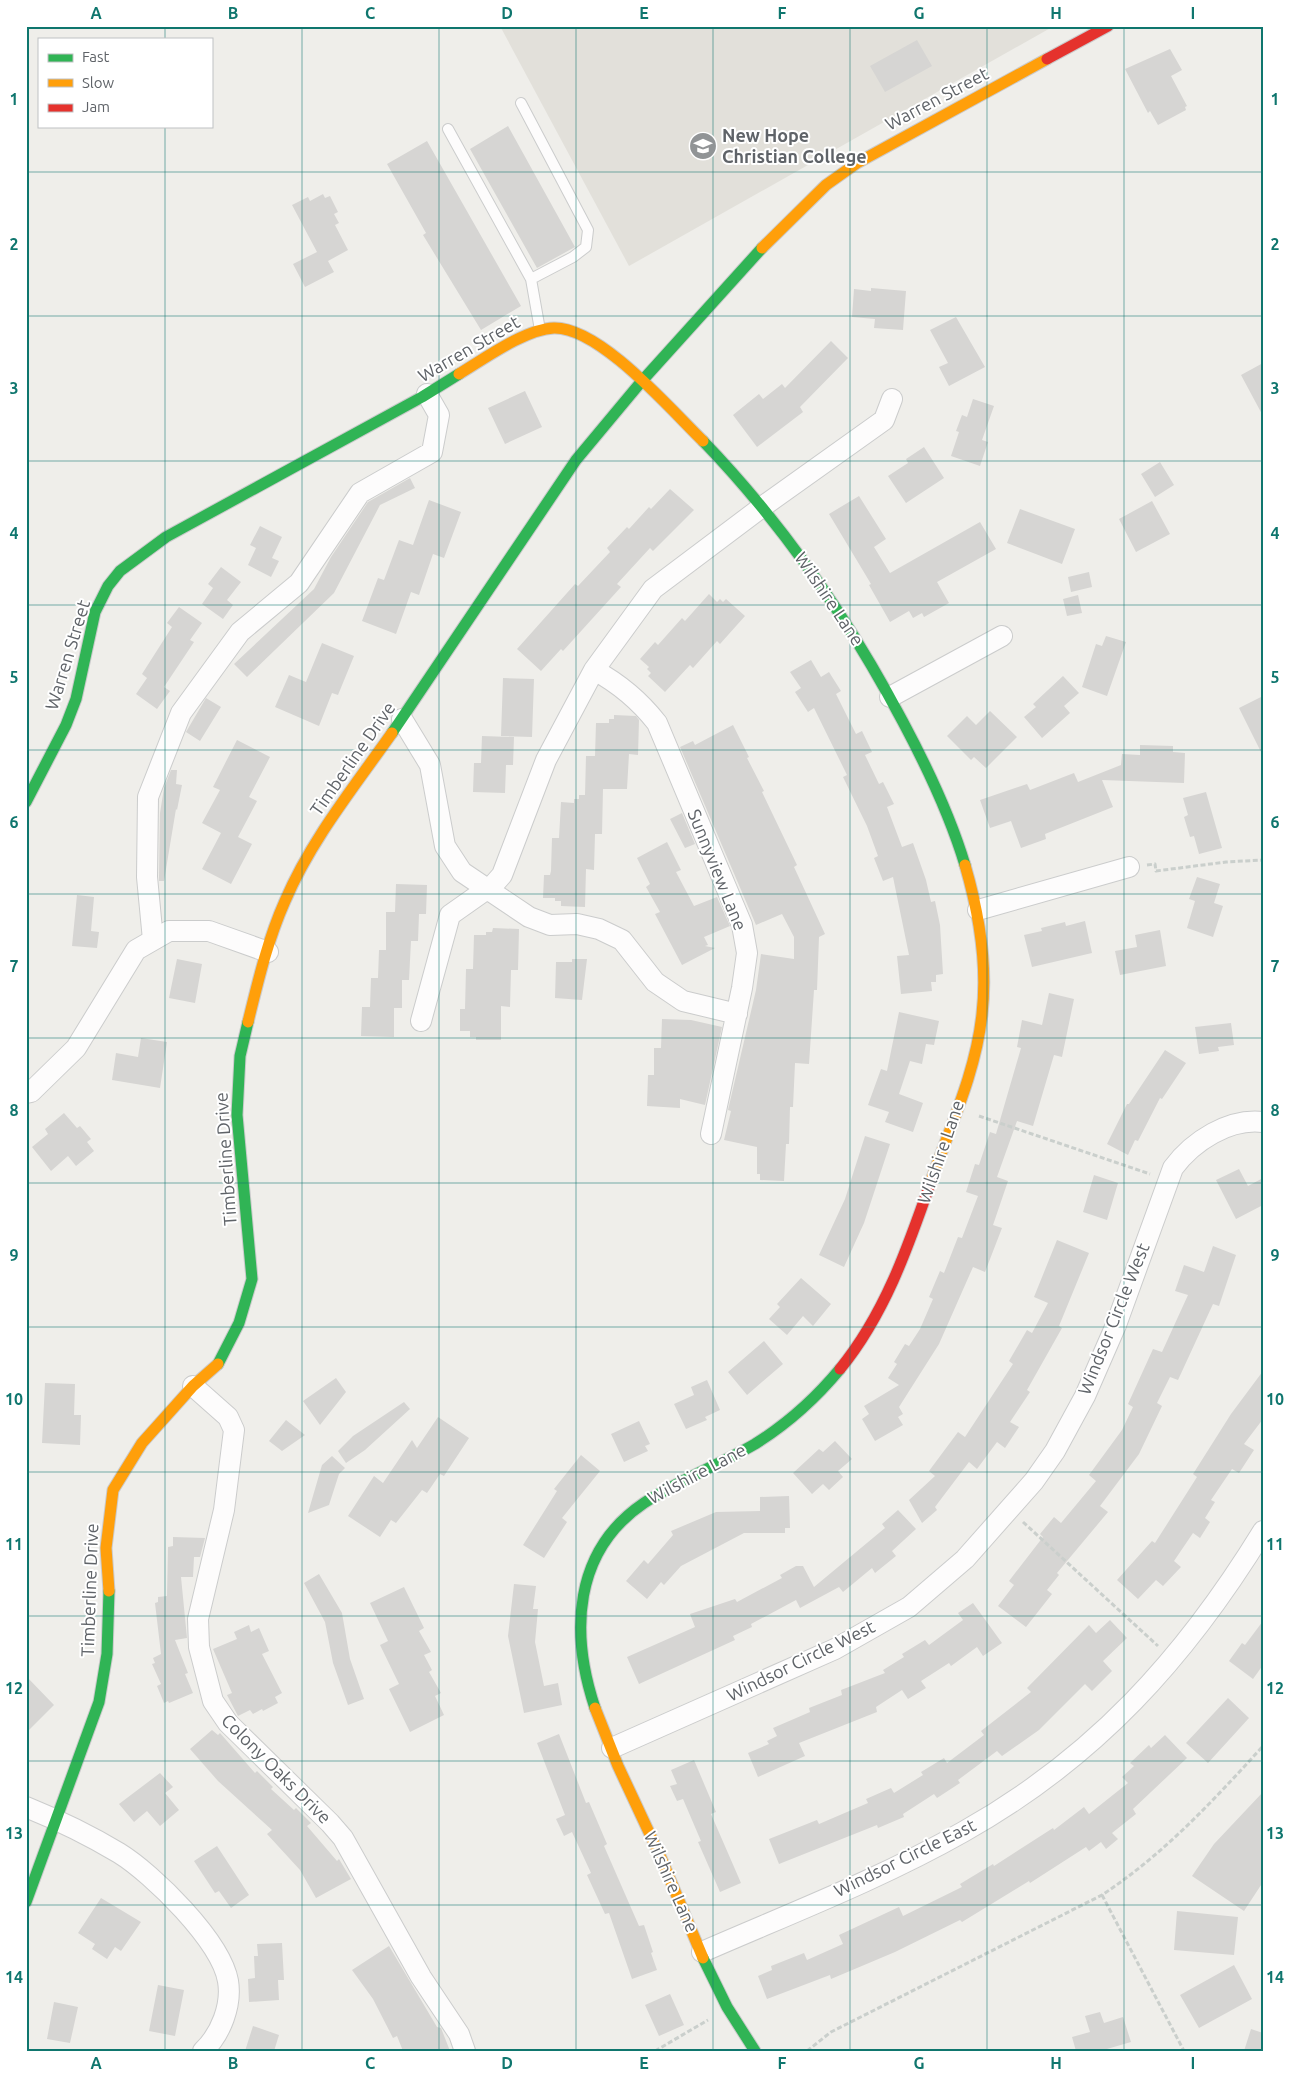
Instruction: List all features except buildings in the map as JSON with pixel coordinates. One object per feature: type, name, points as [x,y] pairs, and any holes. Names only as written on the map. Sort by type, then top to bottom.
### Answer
[{"type":"street","name":"Warren Street","points":[[26,802],[57,743],[76,700],[92,623],[108,587],[132,560],[175,532],[427,394],[531,332],[554,328],[580,333],[601,346],[641,382],[750,260],[826,185],[897,140],[1108,26]]},
{"type":"street","name":"Wilshire Lane","points":[[641,382],[713,452],[762,506],[830,596],[890,697],[940,795],[970,878],[983,940],[982,1018],[974,1057],[900,1270],[872,1325],[842,1367],[800,1410],[771,1433],[746,1449],[660,1492],[634,1508],[616,1525],[604,1540],[586,1581],[581,1610],[580,1652],[594,1702],[612,1748],[702,1952],[728,2008],[755,2051]]},
{"type":"street","name":"Timberline Drive","points":[[26,1902],[99,1702],[108,1654],[109,1597],[106,1548],[114,1490],[142,1443],[193,1386],[220,1363],[239,1323],[252,1279],[237,1115],[240,1056],[268,952],[285,901],[313,847],[402,719],[576,460],[641,382]]},
{"type":"street","points":[[153,940],[147,877],[148,797],[181,713],[240,632],[299,583],[360,493],[432,452],[439,415],[427,394]]},
{"type":"street","points":[[421,1021],[450,915],[502,875],[546,760],[594,670],[653,589],[762,506],[884,420],[892,399]]},
{"type":"street","points":[[890,697],[1002,636]]},
{"type":"street","name":"Sunnyview Lane","points":[[594,670],[616,682],[640,701],[657,722],[742,925],[747,954],[737,1014],[711,1134]]},
{"type":"street","points":[[402,719],[430,764],[445,846],[462,872],[529,918],[550,925],[577,924],[599,929],[622,940],[654,982],[682,1001],[737,1014]]},
{"type":"street","points":[[978,910],[1129,867]]},
{"type":"street","points":[[26,1093],[31,1092],[76,1048],[136,950],[153,940],[169,931],[209,930],[268,952]]},
{"type":"street","points":[[1167,1180],[1180,1158],[1204,1139],[1231,1126],[1246,1122],[1263,1122]]},
{"type":"street","name":"Windsor Circle West","points":[[612,1748],[836,1649],[909,1607],[965,1559],[1034,1481],[1055,1450],[1085,1396],[1116,1325],[1167,1180]]},
{"type":"street","name":"Colony Oaks Drive","points":[[193,1386],[228,1417],[234,1430],[224,1510],[198,1619],[199,1648],[213,1701],[228,1723],[343,1838],[421,1977],[459,2034],[465,2051]]},
{"type":"street","name":"Windsor Circle East","points":[[702,1952],[903,1863],[991,1816],[1052,1774],[1133,1703],[1173,1659],[1224,1592],[1263,1530]]},
{"type":"street","points":[[26,1807],[57,1819],[119,1853],[145,1871],[192,1921],[223,1965],[228,1982],[227,2008],[219,2029],[203,2051]]},
{"type":"lane","points":[[521,103],[588,230],[586,247],[573,257],[531,279]]},
{"type":"lane","points":[[448,129],[531,279],[540,331]]},
{"type":"path","points":[[1129,867],[1155,864],[1156,872],[1226,862],[1263,860]]},
{"type":"path","points":[[957,1108],[1167,1180]]},
{"type":"path","points":[[1010,1509],[1173,1659]]},
{"type":"path","points":[[807,2051],[831,2032],[1102,1895],[1128,1878],[1167,1846],[1263,1746]]},
{"type":"path","points":[[1102,1895],[1184,2051]]},
{"type":"path","points":[[655,2051],[728,2008]]},
{"type":"shaded area","name":"New Hope Christian College","points":[[500,26],[1054,26],[629,266]]},
{"type":"traffic: fast","points":[[392,733],[576,460],[641,382],[762,248]]},
{"type":"traffic: fast","points":[[26,802],[66,725],[76,699],[95,612],[108,586],[120,571],[166,537],[422,397],[459,374]]},
{"type":"traffic: fast","points":[[703,441],[787,539],[813,574],[860,647],[903,722],[929,774],[945,810],[965,865]]},
{"type":"traffic: fast","points":[[218,1364],[239,1323],[252,1279],[237,1115],[240,1056],[248,1022]]},
{"type":"traffic: fast","points":[[595,1708],[587,1680],[582,1651],[581,1623],[584,1595],[591,1569],[603,1545],[620,1523],[644,1503],[755,1444],[778,1428],[811,1400],[840,1369]]},
{"type":"traffic: fast","points":[[26,1902],[99,1702],[107,1654],[109,1591]]},
{"type":"traffic: fast","points":[[703,1958],[727,2007],[755,2051]]},
{"type":"traffic: slow","points":[[762,248],[826,185],[857,163],[1047,59]]},
{"type":"traffic: slow","points":[[459,374],[530,333],[554,328],[572,331],[592,341],[634,372],[703,441]]},
{"type":"traffic: slow","points":[[248,1022],[268,945],[296,878],[320,835],[392,733]]},
{"type":"traffic: slow","points":[[931,1181],[968,1078],[979,1036],[982,1014],[984,976],[981,938],[965,865]]},
{"type":"traffic: slow","points":[[109,1591],[106,1548],[113,1490],[142,1443],[193,1386],[218,1364]]},
{"type":"traffic: slow","points":[[595,1708],[618,1766],[661,1858],[703,1958]]},
{"type":"traffic: jam","points":[[1047,59],[1108,26]]},
{"type":"traffic: jam","points":[[840,1369],[856,1348],[883,1303],[904,1255],[931,1181]]},
{"type":"place","name":"New Hope Christian College","points":[[703,146]]}]
